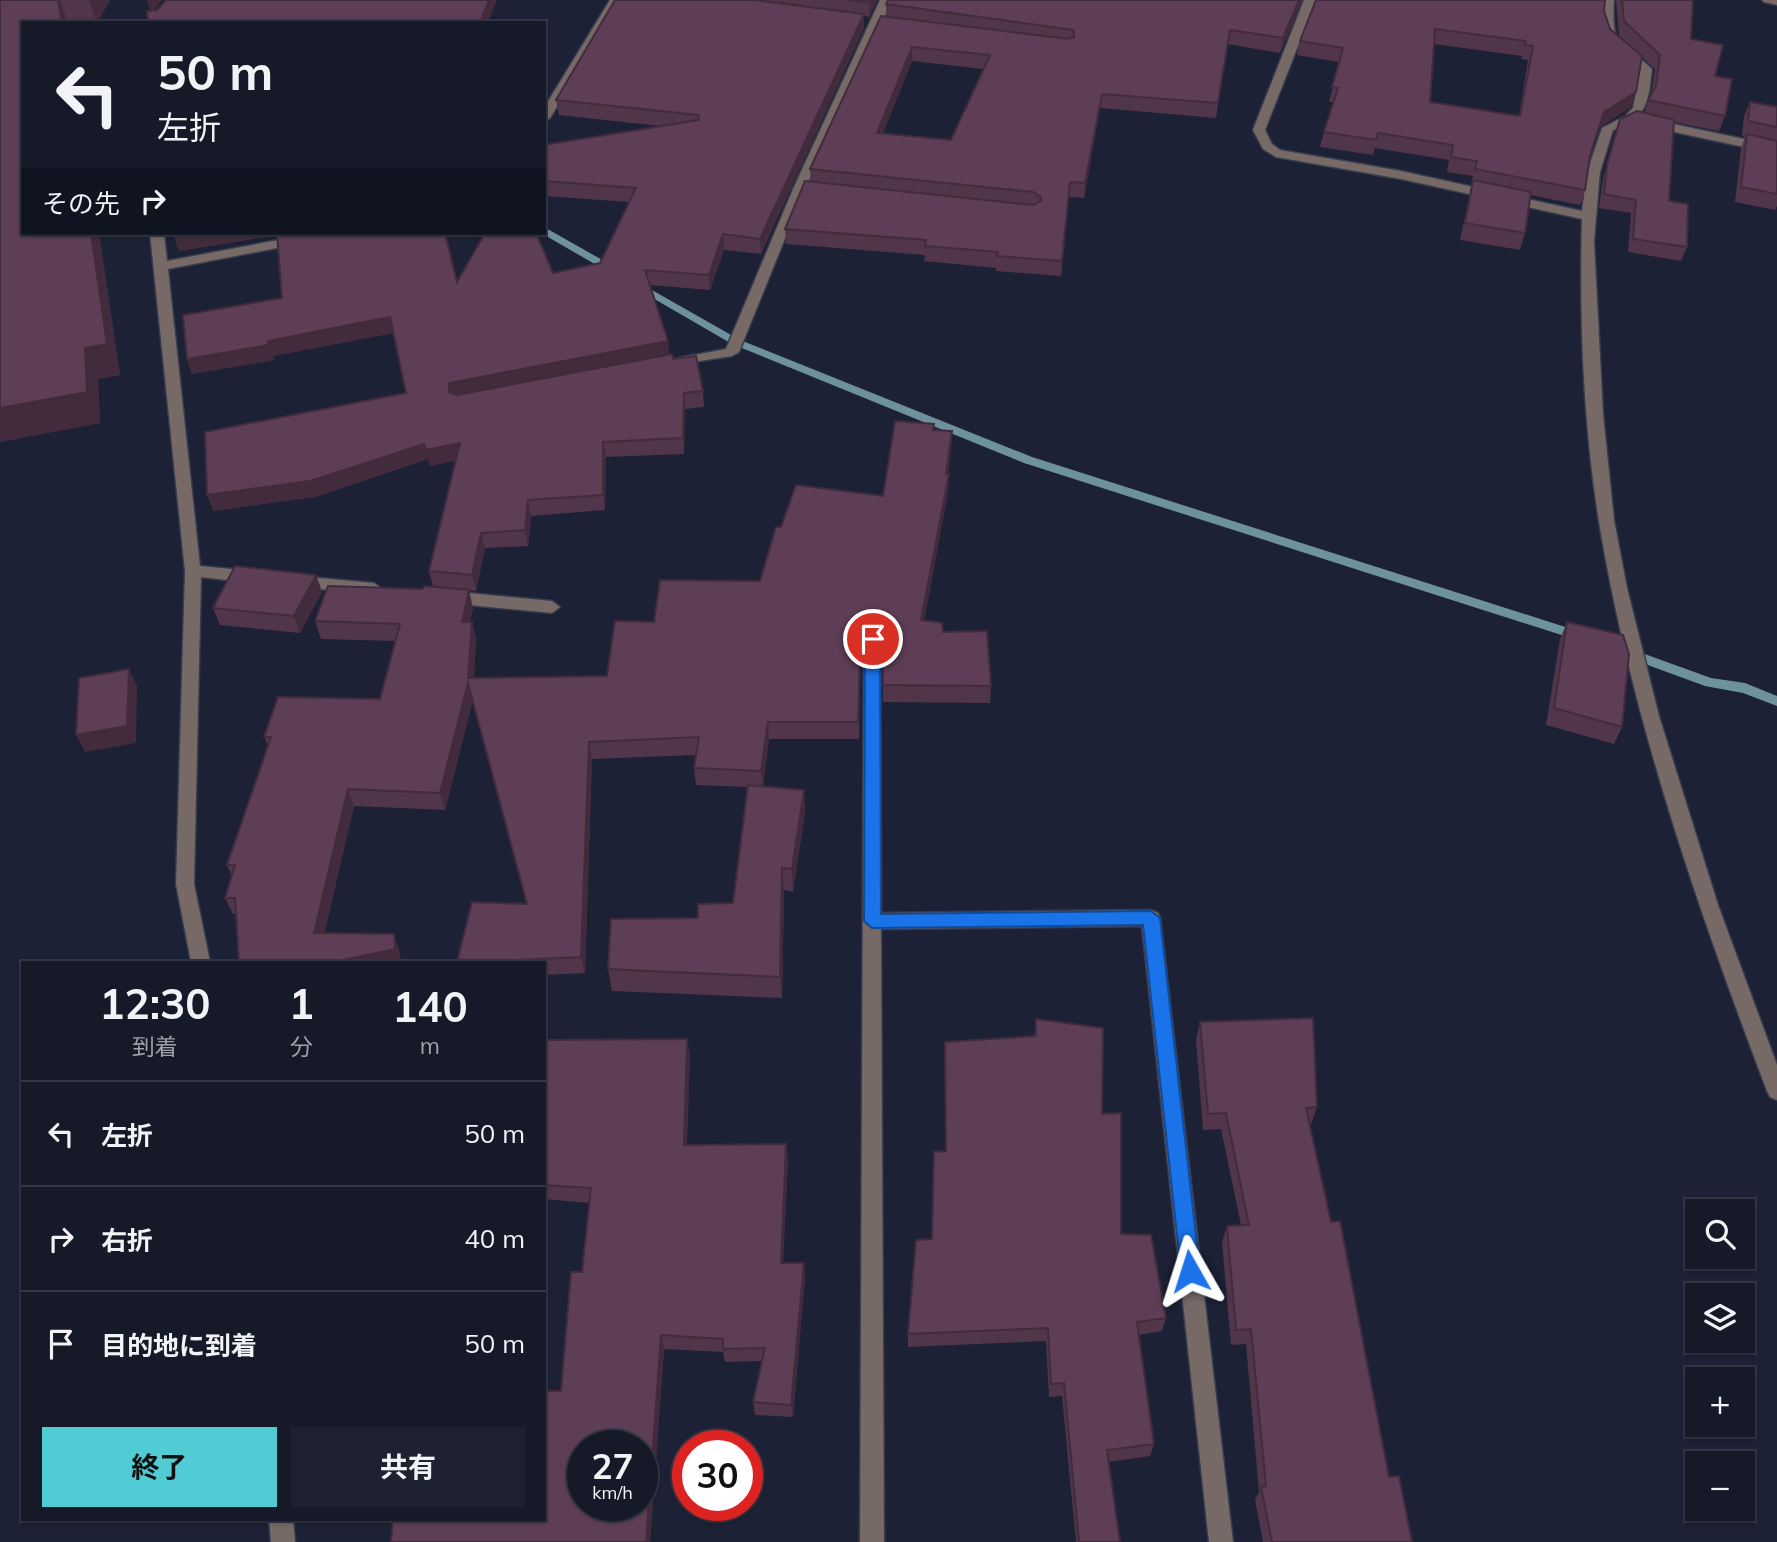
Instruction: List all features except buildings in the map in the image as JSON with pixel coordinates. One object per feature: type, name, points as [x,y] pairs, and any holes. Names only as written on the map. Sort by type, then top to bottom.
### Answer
[{"type":"street","points":[[546,115],[617,0]]},
{"type":"street","points":[[664,365],[732,352],[806,190],[886,0]]},
{"type":"street","points":[[1310,0],[1259,130],[1267,146],[1276,153],[1401,175],[1586,216]]},
{"type":"street","points":[[1608,0],[1607,22],[1615,48],[1646,69],[1639,110],[1633,119]]},
{"type":"street","points":[[1768,0],[1777,2]]},
{"type":"street","points":[[1777,150],[1633,119],[1608,128],[1604,136],[1586,216],[1593,408],[1618,585],[1646,700],[1724,954],[1777,1091]]},
{"type":"street","points":[[157,235],[193,571],[186,884],[201,961]]},
{"type":"street","points":[[162,266],[324,235]]},
{"type":"street","points":[[193,571],[386,590]]},
{"type":"street","points":[[428,595],[552,607]]},
{"type":"street","points":[[873,639],[873,1542]]},
{"type":"street","points":[[872,921],[1151,918],[1220,1542]]},
{"type":"street","points":[[281,1521],[283,1542]]},
{"type":"waterway","points":[[546,231],[616,272]]},
{"type":"waterway","points":[[636,284],[736,342],[1028,460],[1579,636]]},
{"type":"waterway","points":[[1628,653],[1710,683],[1745,688],[1777,701]]},
{"type":"route","points":[[873,639],[872,921],[1151,918],[1190,1271]]}]
